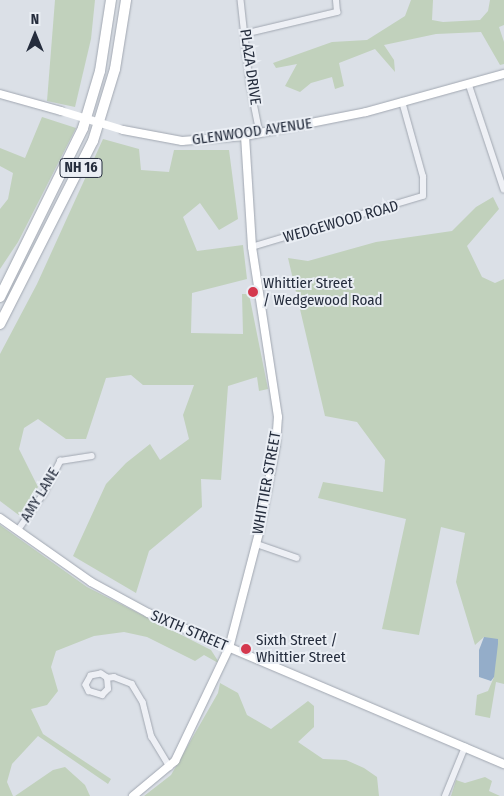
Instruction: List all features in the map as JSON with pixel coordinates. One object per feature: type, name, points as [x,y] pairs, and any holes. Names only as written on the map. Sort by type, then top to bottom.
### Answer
[{"type":"highway","points":[[104,0],[106,38]]},
{"type":"highway","name":"NH 16","points":[[0,297],[76,145],[96,86],[106,38],[111,0]]},
{"type":"highway","name":"NH 16","points":[[0,324],[93,141],[115,69],[126,0]]},
{"type":"street","name":"PLAZA DRIVE","points":[[241,0],[244,34],[260,133]]},
{"type":"street","points":[[244,34],[337,12],[336,0]]},
{"type":"street","name":"GLENWOOD AVENUE","points":[[0,94],[123,130],[182,141],[244,136],[320,123],[504,74]]},
{"type":"street","points":[[469,84],[504,190]]},
{"type":"street","name":"WEDGEWOOD ROAD","points":[[252,247],[419,200],[425,192],[402,102]]},
{"type":"street","name":"WHITTIER STREET","points":[[133,796],[170,767],[190,734],[229,648],[257,544],[278,417],[252,247],[244,136]]},
{"type":"street","name":"AMY LANE","points":[[18,530],[44,493],[60,461],[92,456]]},
{"type":"street","name":"SIXTH STREET","points":[[0,518],[91,582],[128,603],[229,648],[504,764]]},
{"type":"street","points":[[257,544],[297,558]]},
{"type":"street","points":[[107,678],[126,680],[138,690],[152,737],[170,767]]},
{"type":"street","points":[[444,796],[465,747]]},
{"type":"green space","points":[[55,0],[95,0],[91,39],[75,107],[47,101]]},
{"type":"green space","points":[[411,0],[433,0],[432,20],[443,22],[480,20],[488,11],[490,0],[504,0],[504,25],[499,27],[504,42],[504,64],[500,65],[481,32],[436,34],[384,45],[394,60],[395,72],[375,49],[339,63],[344,86],[335,89],[332,77],[311,83],[300,92],[285,86],[297,64],[276,68],[273,63],[332,42],[367,40],[405,16]]},
{"type":"green space","points":[[42,117],[76,128],[18,242],[0,269],[0,209],[8,199],[13,173],[0,166],[0,148],[25,158]]},
{"type":"green space","points":[[103,139],[139,149],[141,170],[169,172],[174,150],[229,150],[238,219],[219,230],[200,203],[183,217],[197,251],[243,245],[247,279],[192,293],[191,333],[243,334],[242,294],[249,294],[268,389],[259,391],[257,377],[228,386],[221,480],[201,479],[202,507],[149,551],[136,593],[73,556],[106,484],[126,463],[150,444],[160,460],[189,439],[183,415],[194,385],[143,385],[131,375],[106,378],[86,439],[66,439],[38,419],[24,428],[19,449],[38,487],[20,516],[0,501],[0,354],[37,284]]},
{"type":"green space","points":[[493,197],[499,209],[467,246],[482,277],[495,283],[504,279],[504,684],[496,682],[490,718],[475,715],[477,695],[488,691],[494,677],[484,637],[475,645],[456,582],[465,533],[441,527],[419,635],[382,629],[406,519],[318,498],[323,482],[383,492],[385,460],[357,422],[325,416],[288,258],[308,261],[376,242],[452,231],[476,207]]},
{"type":"green space","points":[[0,525],[87,587],[211,650],[220,664],[204,655],[195,661],[147,637],[124,632],[94,636],[56,651],[51,667],[58,691],[47,705],[31,709],[43,734],[111,779],[108,784],[38,736],[12,764],[7,782],[13,796],[0,796]]},
{"type":"green space","points":[[220,683],[238,693],[247,715],[271,729],[308,701],[314,706],[314,727],[298,742],[323,759],[346,760],[364,768],[377,777],[379,796],[144,796],[171,775],[218,693]]},
{"type":"green space","points":[[65,767],[85,785],[90,796],[15,796],[53,770]]},
{"type":"green space","points":[[485,777],[492,781],[489,791],[500,796],[451,796],[456,780],[465,783]]},
{"type":"water","points":[[484,637],[498,639],[494,677],[491,681],[479,677],[479,650]]},
{"type":"place","name":"Whittier Street / Wedgewood Road","points":[[253,292]]},
{"type":"place","name":"Sixth Street / Whittier Street","points":[[246,649]]}]
